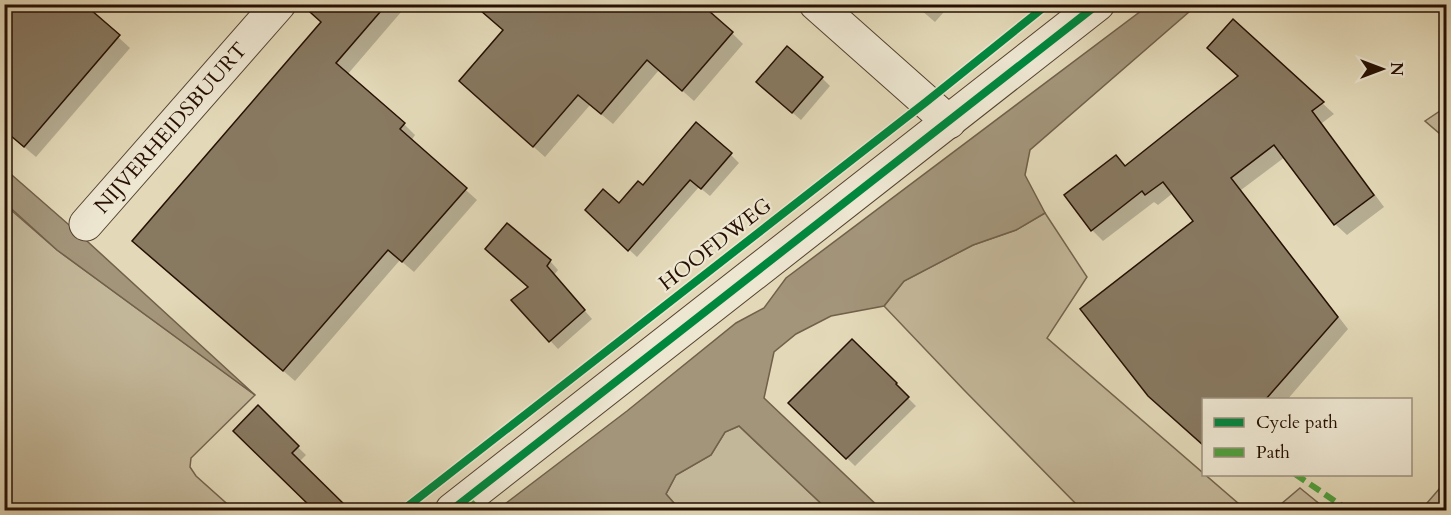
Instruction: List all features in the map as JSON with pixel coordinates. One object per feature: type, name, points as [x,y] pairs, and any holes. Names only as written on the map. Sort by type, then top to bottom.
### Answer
[{"type":"street","name":"NIJVERHEIDSBUURT","points":[[86,224],[279,4]]},
{"type":"street","points":[[816,4],[949,122]]},
{"type":"street","points":[[452,510],[1098,4]]},
{"type":"shaded area","points":[[1149,5],[1197,5],[1030,150],[1025,175],[1045,213],[1016,230],[973,245],[904,281],[884,306],[831,316],[796,334],[774,352],[764,398],[882,510],[828,510],[739,426],[725,432],[711,455],[676,475],[666,494],[680,510],[497,510],[627,411],[736,323],[764,308],[786,278]]},
{"type":"shaded area","points":[[1446,107],[1446,139],[1425,121]]},
{"type":"shaded area","points":[[5,169],[255,395],[57,250],[5,203]]},
{"type":"shaded area","points":[[4,204],[57,250],[255,395],[191,458],[190,467],[196,476],[234,510],[5,510]]},
{"type":"shaded area","points":[[1045,213],[1087,277],[1047,338],[1202,472],[1202,476],[1207,476],[1246,510],[1082,510],[884,306],[904,281],[973,245],[1016,230]]},
{"type":"shaded area","points":[[739,426],[828,510],[680,510],[666,494],[676,475],[711,455],[725,432]]},
{"type":"shaded area","points":[[1446,481],[1446,510],[1421,510]]},
{"type":"shaded area","points":[[1300,488],[1327,510],[1274,510]]},
{"type":"building","points":[[4,4],[84,4],[120,35],[24,147],[4,130]]},
{"type":"building","points":[[301,4],[387,4],[336,63],[405,123],[400,129],[467,188],[402,262],[388,250],[283,371],[132,241],[321,22]]},
{"type":"building","points":[[473,4],[701,4],[733,32],[682,91],[647,60],[601,114],[578,95],[533,147],[459,81],[503,30]]},
{"type":"building","points":[[1233,19],[1324,102],[1312,111],[1374,195],[1334,225],[1274,145],[1231,178],[1338,317],[1267,398],[1202,398],[1202,444],[1148,396],[1080,309],[1193,221],[1163,182],[1145,195],[1142,191],[1091,231],[1064,195],[1116,155],[1125,166],[1238,76],[1207,48]]},
{"type":"building","points":[[787,46],[823,77],[792,113],[756,82]]},
{"type":"building","points":[[696,122],[732,153],[701,189],[690,180],[628,251],[585,210],[603,189],[619,203],[638,181],[643,185]]},
{"type":"building","points":[[507,223],[551,260],[547,266],[585,310],[549,342],[511,300],[528,287],[485,249]]},
{"type":"building","points":[[852,339],[909,397],[846,459],[788,403]]},
{"type":"building","points":[[258,405],[299,446],[292,453],[350,510],[314,510],[233,431]]},
{"type":"marked path","points":[[1298,476],[1348,510]]},
{"type":"marked path","points":[[467,498],[479,510]]},
{"type":"cycle path","name":"HOOFDWEG","points":[[403,510],[926,102],[1048,4]]},
{"type":"cycle path","points":[[452,510],[1098,4]]}]
